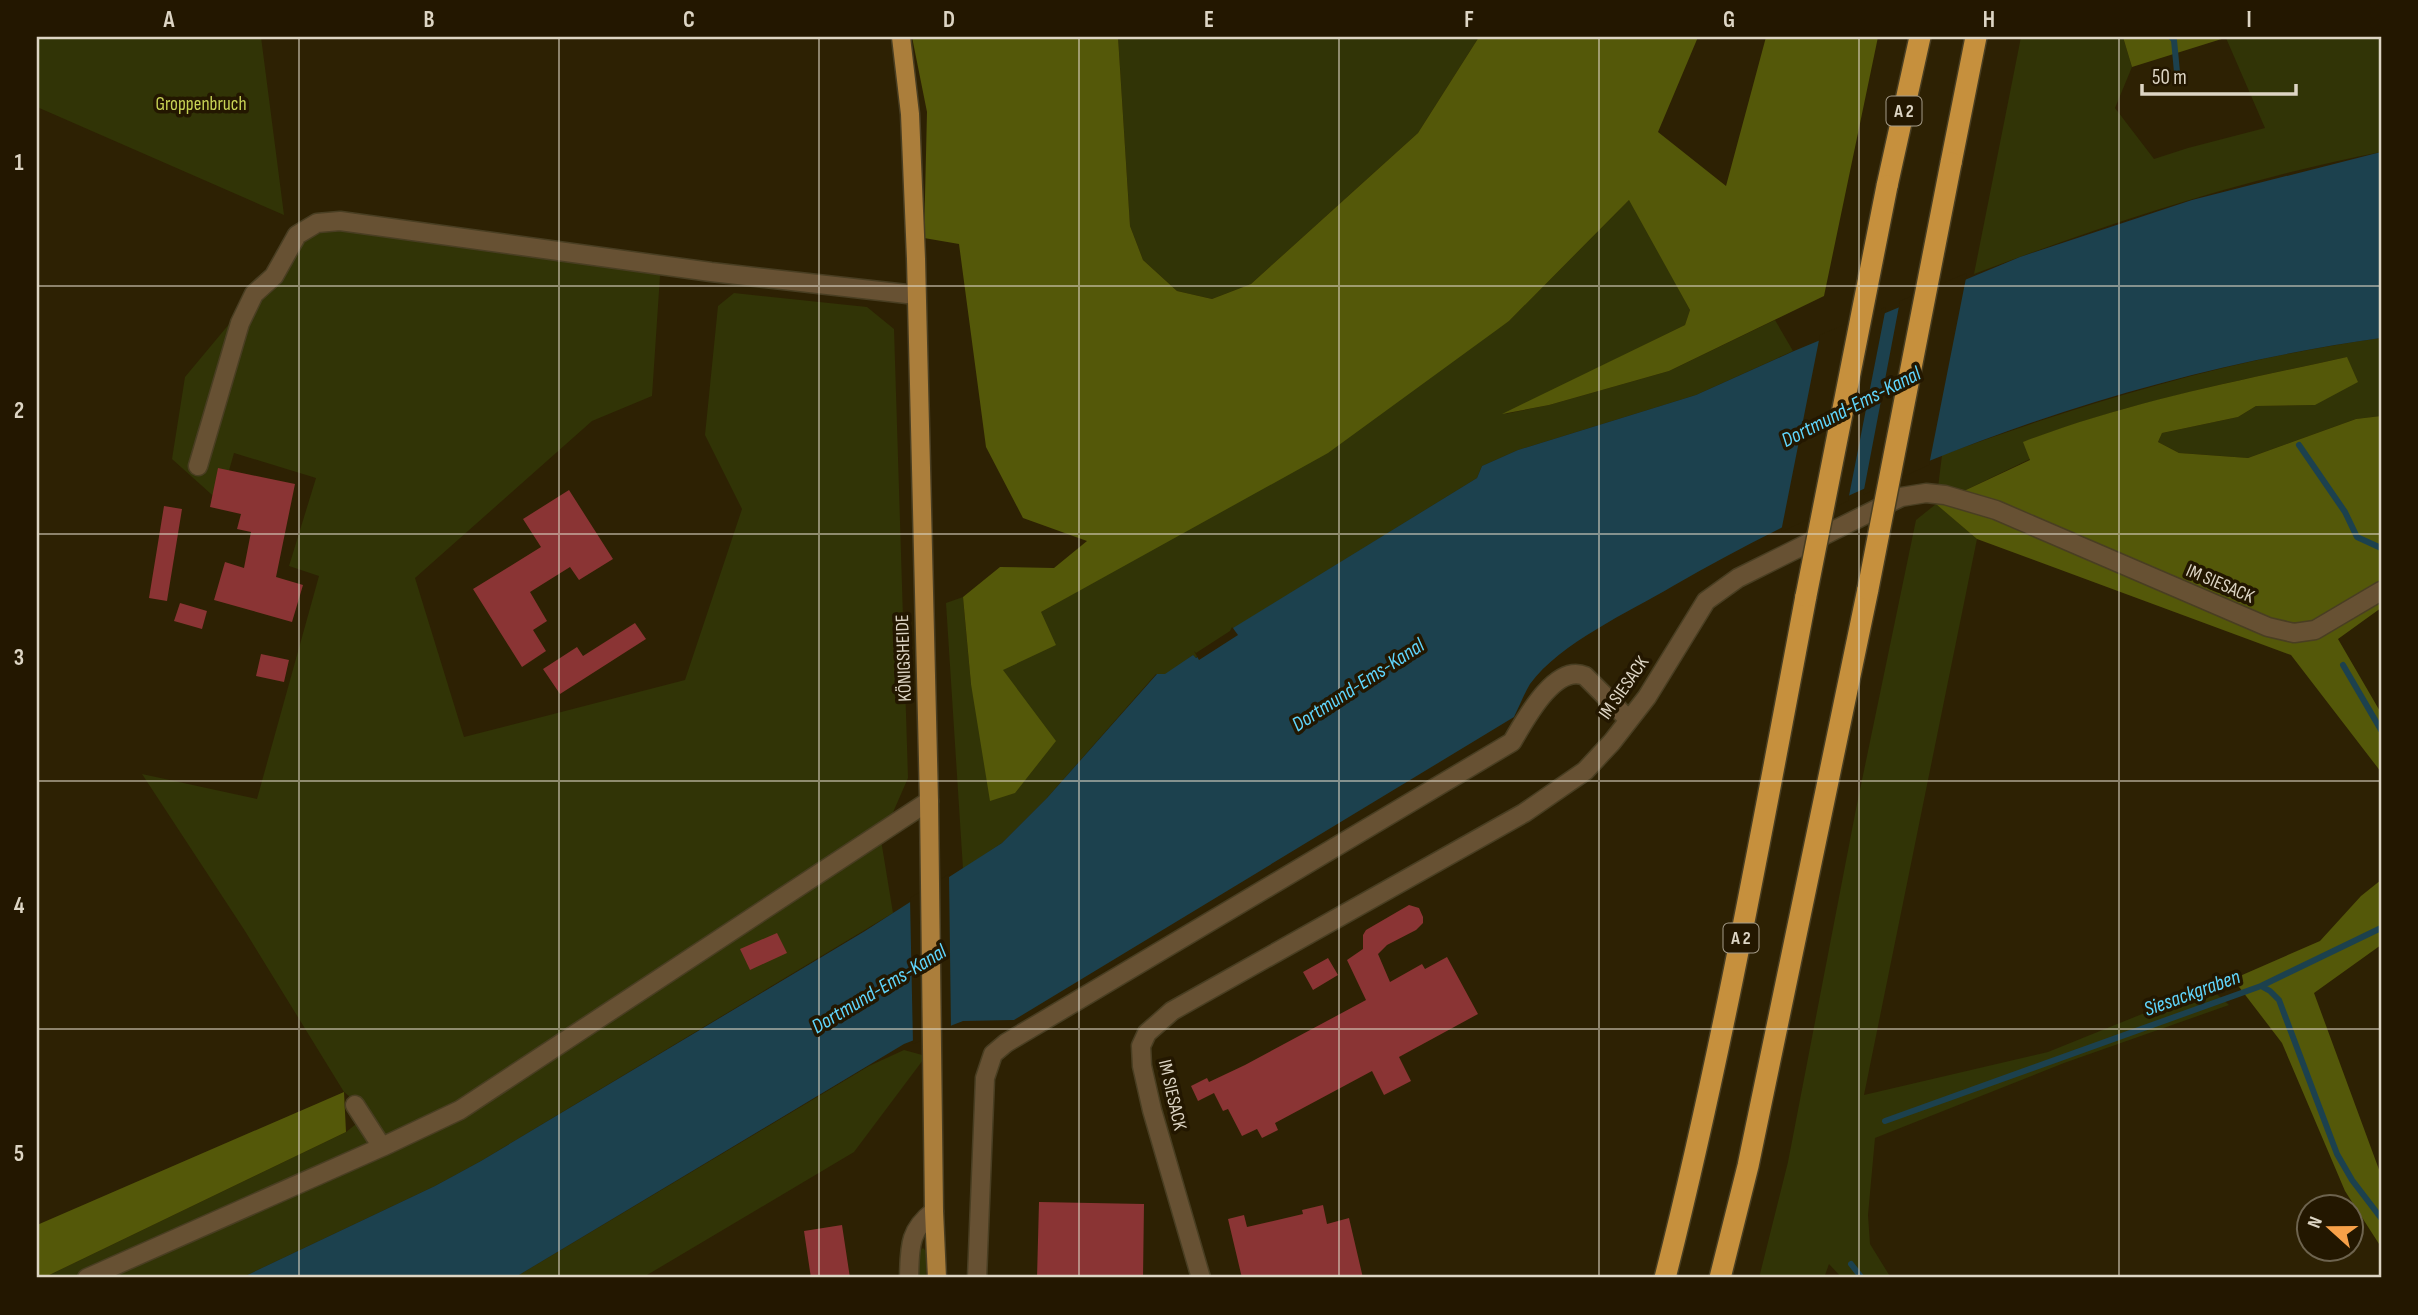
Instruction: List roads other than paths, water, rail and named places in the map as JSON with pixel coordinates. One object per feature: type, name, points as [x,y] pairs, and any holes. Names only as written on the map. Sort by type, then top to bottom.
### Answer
[{"type":"highway","name":"A 2","points":[[1665,1278],[1696,1153],[1736,964],[1887,186],[1920,37]]},
{"type":"highway","points":[[1720,1278],[1760,1112],[1868,589],[1976,37]]},
{"type":"main road","name":"KÖNIGSHEIDE","points":[[901,37],[910,114],[916,295],[929,801],[937,1278]]},
{"type":"street","points":[[198,466],[240,323],[254,294],[274,276],[297,235],[317,223],[340,221],[710,272],[916,295]]},
{"type":"street","name":"IM SIESACK","points":[[1201,1278],[1152,1110],[1142,1066],[1141,1046],[1147,1033],[1172,1011],[1524,813],[1585,771],[1647,697],[1706,601],[1721,588],[1901,497],[1927,493],[1945,495],[1996,510],[2268,627],[2294,634],[2315,629],[2381,591]]},
{"type":"street","points":[[977,1278],[985,1078],[993,1054],[1006,1042],[1512,741],[1536,704],[1563,677],[1577,673],[1585,676],[1629,720]]},
{"type":"street","points":[[87,1278],[460,1110],[929,801]]},
{"type":"street","points":[[355,1105],[382,1147]]},
{"type":"street","points":[[909,1278],[911,1242],[921,1221],[934,1211]]},
{"type":"water","name":"Dortmund-Ems-Kanal","points":[[2381,152],[2381,338],[2196,374],[2015,428],[1840,499],[1756,541],[1616,618],[1559,655],[1530,684],[1514,717],[1014,1020],[963,1021],[904,1044],[514,1278],[241,1278],[435,1186],[481,1161],[865,931],[1002,843],[1047,798],[1157,674],[1165,674],[1193,655],[1196,658],[1235,632],[1233,628],[1477,478],[1482,466],[1518,450],[1696,395],[2020,257],[2192,200]]},
{"type":"waterway","points":[[2171,37],[2174,40],[2178,83]]},
{"type":"waterway","points":[[2299,445],[2345,512],[2357,537],[2381,548]]},
{"type":"waterway","points":[[2343,665],[2381,730]]},
{"type":"waterway","points":[[2261,986],[2381,928]]},
{"type":"waterway","name":"Siesackgraben","points":[[1885,1121],[2261,986],[2279,1000],[2337,1154],[2352,1180],[2381,1218]]},
{"type":"waterway","points":[[1851,1264],[1862,1278]]},
{"type":"park label","name":"Groppenbruch","points":[[201,104]]}]
